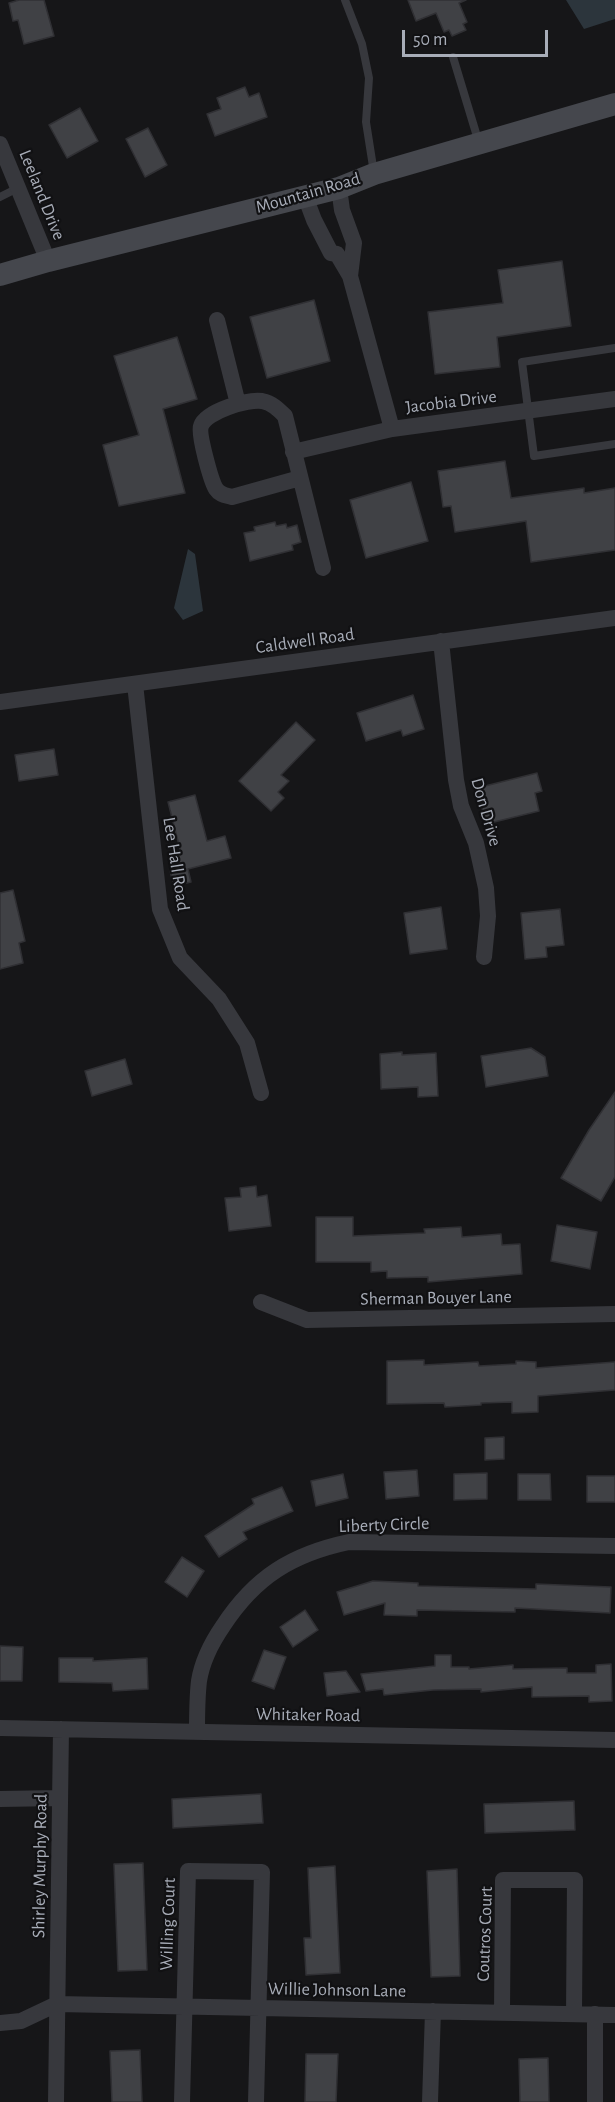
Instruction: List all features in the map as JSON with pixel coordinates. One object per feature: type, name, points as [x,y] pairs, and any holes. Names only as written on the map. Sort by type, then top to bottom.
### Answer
[{"type":"main road","name":"Mountain Road","points":[[0,275],[339,188],[374,174],[615,104]]},
{"type":"street","name":"Leeland Drive","points":[[0,144],[48,261]]},
{"type":"street","points":[[339,188],[342,210],[354,243],[351,276]]},
{"type":"street","points":[[305,196],[331,253],[337,254],[351,276],[392,429]]},
{"type":"street","points":[[217,320],[238,404]]},
{"type":"street","name":"Jacobia Drive","points":[[293,452],[392,429],[615,399]]},
{"type":"street","points":[[300,478],[232,497],[222,495],[215,488],[201,436],[201,426],[218,410],[261,400],[274,405],[285,416],[323,567]]},
{"type":"street","name":"Caldwell Road","points":[[0,702],[615,618]]},
{"type":"street","name":"Don Drive","points":[[441,641],[456,780],[461,806],[476,843],[486,888],[488,916],[484,957]]},
{"type":"street","name":"Lee Hall Road","points":[[135,684],[160,909],[180,958],[219,999],[247,1044],[261,1093]]},
{"type":"street","name":"Sherman Bouyer Lane","points":[[261,1302],[307,1320],[615,1314]]},
{"type":"street","name":"Liberty Circle","points":[[197,1732],[199,1680],[206,1656],[217,1635],[250,1590],[293,1559],[321,1548],[349,1542],[615,1546]]},
{"type":"street","name":"Whitaker Road","points":[[0,1728],[615,1740]]},
{"type":"street","name":"Shirley Murphy Road","points":[[56,2102],[61,1729]]},
{"type":"street","points":[[0,1799],[60,1798]]},
{"type":"street","name":"Willing Court","points":[[182,2102],[188,1871],[262,1872],[256,2102]]},
{"type":"street","name":"Coutros Court","points":[[502,2013],[503,1880],[575,1880],[574,2014]]},
{"type":"street","points":[[0,2024],[21,2021],[57,2004]]},
{"type":"street","name":"Willie Johnson Lane","points":[[57,2004],[615,2014]]},
{"type":"street","points":[[430,2102],[433,2011]]},
{"type":"street","points":[[595,2014],[595,2102]]},
{"type":"lane","points":[[345,0],[362,44],[369,78],[366,122],[374,174]]},
{"type":"lane","points":[[453,57],[479,143]]},
{"type":"lane","points":[[0,197],[18,188]]},
{"type":"lane","points":[[615,348],[522,362],[534,456],[615,444]]},
{"type":"shaded area","points":[[566,0],[615,0],[615,19],[584,29]]},
{"type":"shaded area","points":[[188,549],[195,554],[203,611],[183,620],[174,608]]},
{"type":"building","points":[[19,0],[44,0],[54,36],[24,44],[18,20],[13,21],[9,3]]},
{"type":"building","points":[[408,0],[466,0],[459,3],[467,22],[463,24],[466,30],[452,36],[449,30],[444,32],[436,13],[416,21]]},
{"type":"building","points":[[245,87],[249,97],[259,93],[267,117],[215,136],[207,114],[221,109],[217,98]]},
{"type":"building","points":[[80,108],[98,141],[67,158],[49,125]]},
{"type":"building","points":[[148,128],[167,165],[145,177],[126,139]]},
{"type":"building","points":[[562,261],[571,326],[497,337],[500,367],[435,374],[428,312],[503,303],[498,270]]},
{"type":"building","points":[[314,300],[330,361],[267,378],[250,317]]},
{"type":"building","points":[[177,337],[197,399],[163,409],[185,493],[119,506],[103,445],[139,435],[114,356]]},
{"type":"building","points":[[505,461],[511,498],[584,488],[584,493],[615,488],[615,550],[531,562],[526,521],[455,532],[451,506],[443,507],[438,471]]},
{"type":"building","points":[[411,482],[428,541],[366,558],[350,500]]},
{"type":"building","points":[[275,522],[276,526],[286,524],[287,528],[297,525],[301,542],[292,545],[293,550],[250,561],[244,533],[255,531],[254,527]]},
{"type":"building","points":[[413,695],[424,729],[403,736],[401,730],[366,741],[357,713]]},
{"type":"building","points":[[296,722],[315,740],[281,775],[289,781],[278,792],[284,798],[271,811],[239,781]]},
{"type":"building","points":[[54,749],[58,775],[19,781],[15,755]]},
{"type":"building","points":[[537,773],[542,791],[535,793],[539,811],[486,824],[477,788]]},
{"type":"building","points":[[195,795],[207,841],[225,836],[231,858],[188,869],[191,882],[174,886],[170,871],[178,869],[174,855],[181,853],[168,802]]},
{"type":"building","points":[[13,890],[25,941],[19,943],[23,963],[0,969],[0,893]]},
{"type":"building","points":[[441,907],[447,949],[410,954],[404,913]]},
{"type":"building","points":[[560,909],[564,945],[546,947],[547,957],[525,959],[521,913]]},
{"type":"building","points":[[531,1048],[545,1057],[548,1076],[486,1087],[481,1056]]},
{"type":"building","points":[[402,1052],[402,1055],[436,1053],[438,1096],[418,1097],[418,1087],[381,1089],[380,1054]]},
{"type":"building","points":[[125,1059],[132,1084],[92,1096],[85,1071]]},
{"type":"building","points":[[615,1092],[615,1177],[601,1201],[561,1178],[589,1130]]},
{"type":"building","points":[[256,1186],[257,1197],[267,1195],[271,1226],[229,1231],[225,1198],[241,1197],[240,1188]]},
{"type":"building","points":[[316,1217],[353,1217],[353,1236],[425,1233],[424,1229],[461,1227],[462,1237],[501,1234],[502,1245],[520,1244],[522,1274],[428,1282],[428,1277],[387,1278],[387,1271],[371,1272],[371,1262],[316,1262]]},
{"type":"building","points":[[557,1225],[597,1232],[590,1269],[551,1261]]},
{"type":"building","points":[[424,1360],[424,1365],[478,1362],[479,1366],[516,1364],[516,1361],[536,1362],[536,1368],[615,1362],[615,1390],[538,1396],[538,1412],[512,1413],[512,1402],[445,1407],[444,1403],[387,1404],[387,1361]]},
{"type":"building","points":[[504,1437],[504,1459],[485,1460],[485,1438]]},
{"type":"building","points":[[417,1470],[419,1496],[386,1499],[384,1472]]},
{"type":"building","points":[[487,1473],[487,1499],[454,1500],[454,1474]]},
{"type":"building","points":[[343,1474],[348,1498],[316,1506],[311,1481]]},
{"type":"building","points":[[518,1474],[550,1474],[551,1500],[518,1500]]},
{"type":"building","points":[[587,1476],[615,1476],[615,1502],[587,1502]]},
{"type":"building","points":[[282,1487],[293,1511],[243,1532],[247,1539],[219,1557],[205,1536],[254,1504],[252,1499]]},
{"type":"building","points":[[182,1557],[204,1571],[187,1597],[165,1582]]},
{"type":"building","points":[[373,1581],[418,1583],[418,1586],[536,1589],[536,1584],[611,1587],[610,1613],[515,1608],[515,1612],[417,1610],[417,1616],[384,1615],[385,1603],[344,1615],[337,1592]]},
{"type":"building","points":[[305,1610],[318,1630],[293,1647],[280,1627]]},
{"type":"building","points":[[0,1646],[23,1647],[22,1681],[0,1681]]},
{"type":"building","points":[[264,1650],[286,1657],[274,1689],[252,1681]]},
{"type":"building","points":[[435,1655],[451,1655],[451,1667],[469,1667],[469,1669],[513,1665],[513,1669],[567,1668],[567,1673],[596,1673],[596,1665],[611,1664],[612,1701],[589,1702],[589,1696],[532,1697],[532,1687],[481,1692],[481,1689],[433,1690],[384,1695],[383,1689],[366,1691],[361,1674],[435,1666]]},
{"type":"building","points":[[59,1658],[93,1658],[93,1661],[147,1658],[148,1689],[113,1691],[112,1683],[59,1682]]},
{"type":"building","points":[[346,1671],[360,1692],[327,1696],[324,1673]]},
{"type":"building","points":[[261,1794],[263,1823],[173,1828],[172,1799]]},
{"type":"building","points":[[574,1801],[575,1830],[485,1833],[484,1804]]},
{"type":"building","points":[[143,1863],[147,1970],[118,1971],[114,1864]]},
{"type":"building","points":[[335,1866],[340,1973],[306,1975],[304,1938],[311,1938],[308,1868]]},
{"type":"building","points":[[457,1869],[460,1976],[431,1977],[427,1871]]},
{"type":"building","points":[[140,2050],[142,2102],[112,2102],[110,2051]]},
{"type":"building","points":[[306,2054],[338,2054],[336,2102],[305,2102]]},
{"type":"building","points":[[548,2058],[549,2102],[520,2102],[519,2059]]}]
